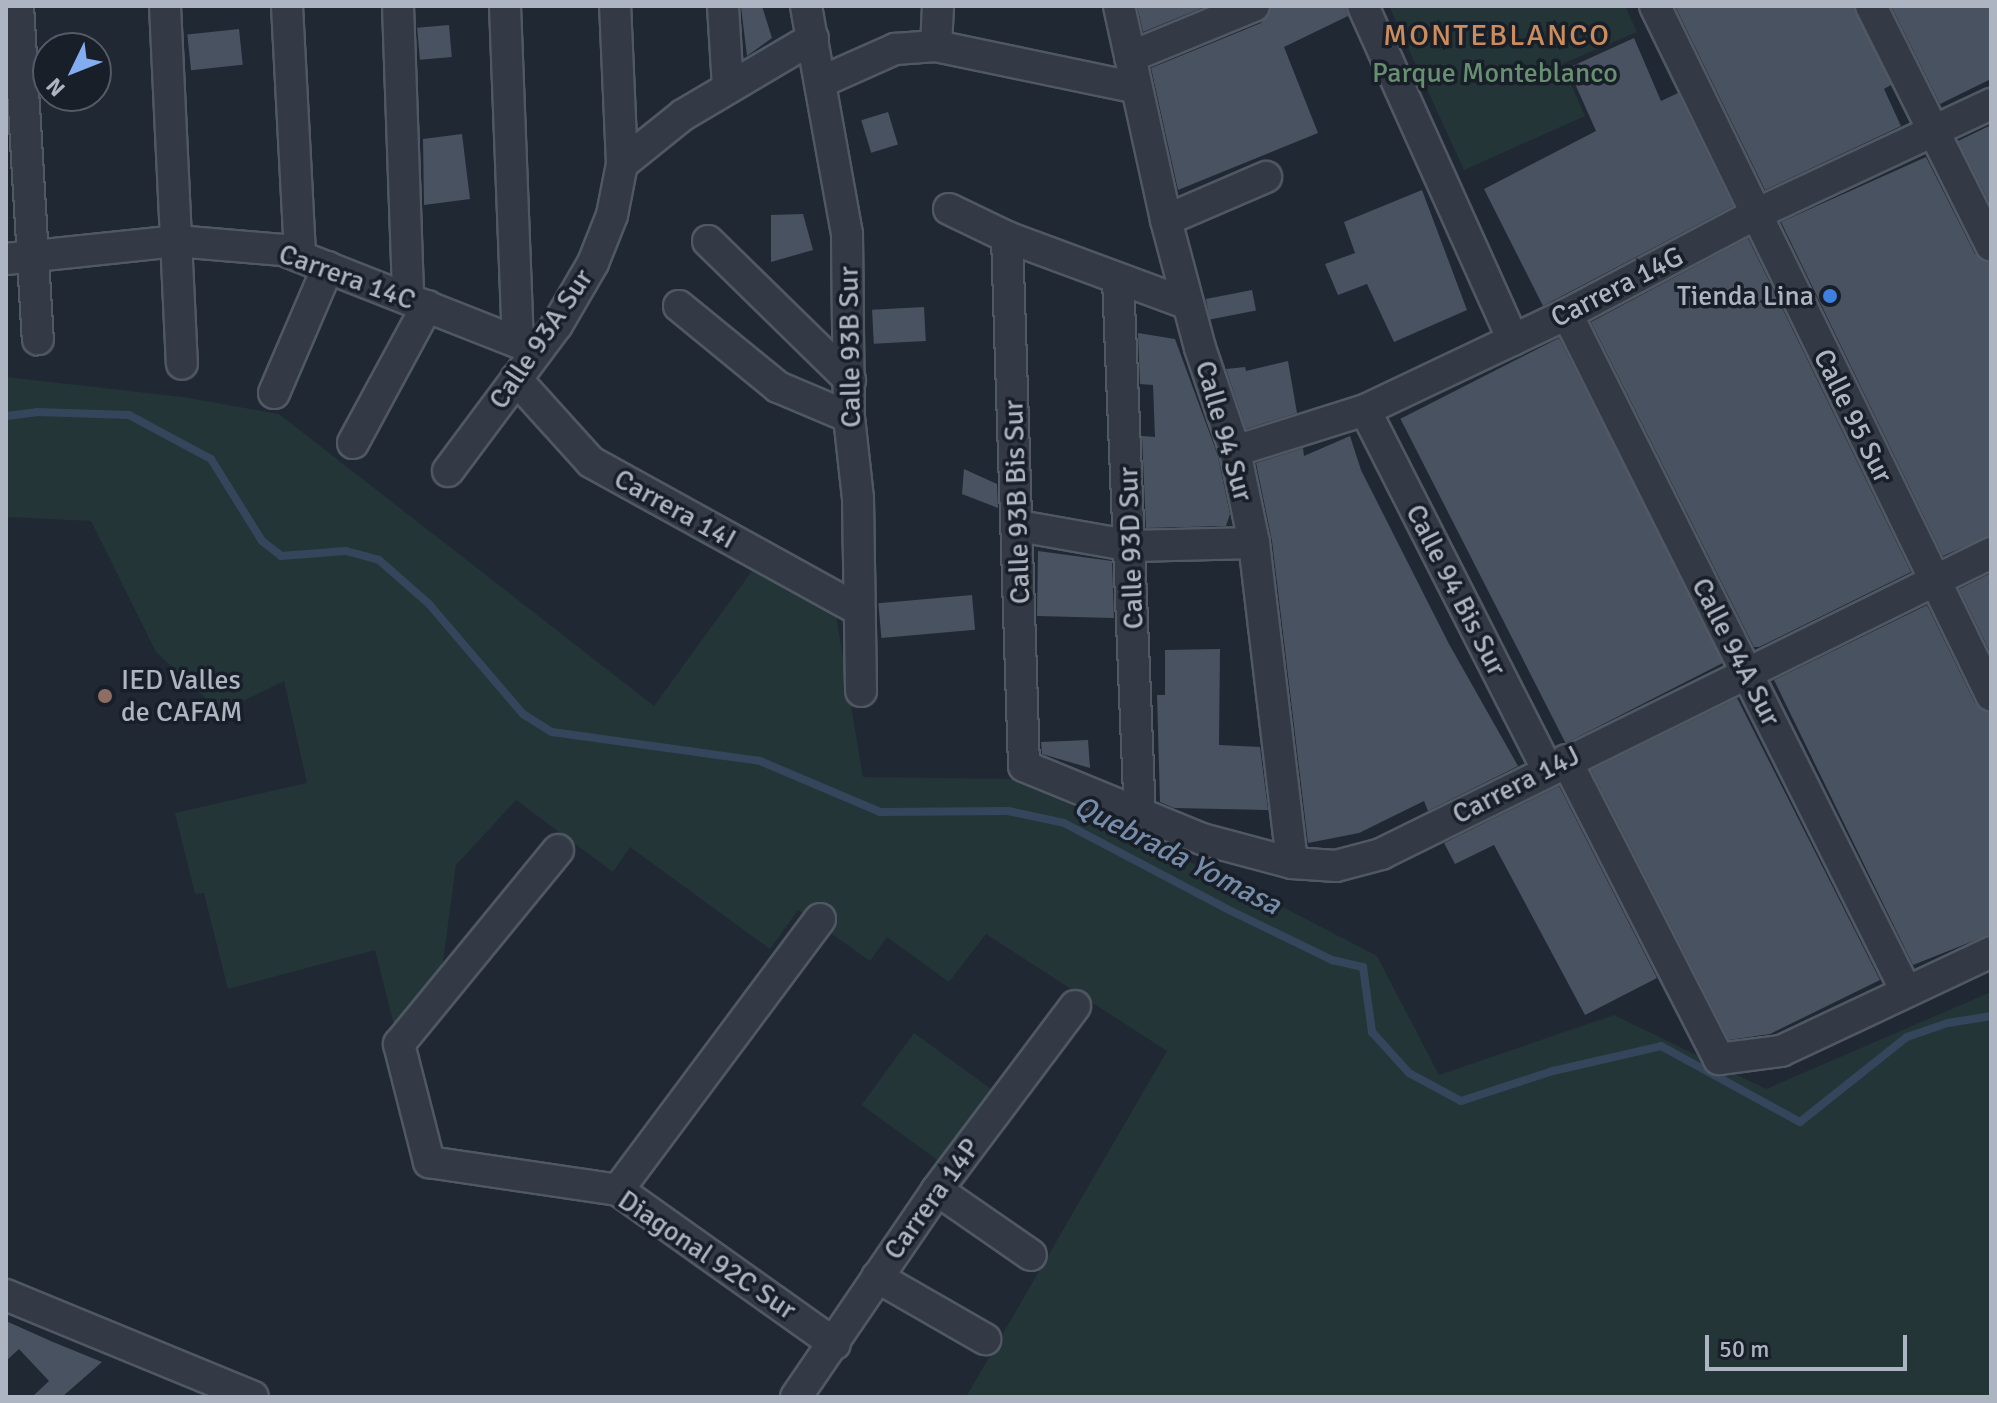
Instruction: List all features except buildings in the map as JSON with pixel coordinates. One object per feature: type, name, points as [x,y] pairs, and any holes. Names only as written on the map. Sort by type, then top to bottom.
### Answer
[{"type":"street","points":[[18,6],[20,257],[38,339]]},
{"type":"street","points":[[165,6],[182,364]]},
{"type":"street","points":[[274,393],[314,262],[287,6]]},
{"type":"street","points":[[353,443],[417,302],[398,6]]},
{"type":"street","points":[[505,6],[528,346]]},
{"type":"street","name":"Calle 93A Sur","points":[[448,471],[516,379],[528,346],[593,263],[612,215],[622,164],[615,6]]},
{"type":"street","points":[[723,6],[728,88]]},
{"type":"street","name":"Calle 93B Sur","points":[[806,6],[823,81],[847,234],[849,417],[858,499],[857,609],[861,691]]},
{"type":"street","points":[[936,46],[938,6]]},
{"type":"street","name":"Calle 94 Sur","points":[[1119,6],[1166,220],[1188,304],[1235,451],[1254,543],[1292,863]]},
{"type":"street","points":[[1130,57],[1254,6]]},
{"type":"street","points":[[1363,6],[1513,340]]},
{"type":"street","name":"Calle 95 Sur","points":[[1655,6],[1754,215],[1991,695]]},
{"type":"street","points":[[1871,6],[1991,246]]},
{"type":"street","points":[[622,164],[683,115],[813,38]]},
{"type":"street","points":[[823,81],[895,49],[936,46],[1137,88]]},
{"type":"street","name":"Carrera 14G","points":[[1235,451],[1365,410],[1567,314],[1754,215],[1991,104]]},
{"type":"street","points":[[1166,220],[1266,177]]},
{"type":"street","points":[[949,209],[1007,237],[1188,304]]},
{"type":"street","name":"Calle 93B Bis Sur","points":[[1007,237],[1019,526],[1024,766]]},
{"type":"street","name":"Carrera 14C","points":[[20,257],[176,241],[283,250],[528,346]]},
{"type":"street","points":[[708,241],[850,380]]},
{"type":"street","name":"Calle 93D Sur","points":[[1118,279],[1132,546],[1140,817]]},
{"type":"street","points":[[679,306],[778,387],[849,417]]},
{"type":"street","name":"Calle 94A Sur","points":[[1567,314],[1906,991]]},
{"type":"street","name":"Carrera 14I","points":[[516,379],[591,462],[857,609]]},
{"type":"street","name":"Calle 94 Bis Sur","points":[[1365,410],[1719,1059],[1781,1051],[1906,991]]},
{"type":"street","points":[[1019,526],[1132,546],[1254,543]]},
{"type":"street","name":"Carrera 14J","points":[[1024,766],[1140,817],[1292,863],[1336,866],[1381,854],[1556,764],[1991,553]]},
{"type":"street","name":"Diagonal 92C Sur","points":[[558,850],[399,1044],[429,1162],[618,1190],[835,1344]]},
{"type":"street","points":[[618,1190],[820,919]]},
{"type":"street","points":[[1906,991],[1991,952]]},
{"type":"street","name":"Carrera 14P","points":[[808,1393],[877,1277],[937,1190],[1075,1006]]},
{"type":"street","points":[[937,1190],[1031,1255]]},
{"type":"street","points":[[877,1277],[985,1339]]},
{"type":"street","points":[[6,1295],[253,1397]]},
{"type":"green space","name":"Parque Monteblanco","points":[[1389,6],[1625,6],[1637,32],[1562,64],[1585,116],[1464,170]]},
{"type":"green space","points":[[6,377],[183,397],[279,414],[654,706],[752,571],[836,615],[863,777],[1018,779],[1273,902],[1377,956],[1439,1075],[1614,1015],[1766,1089],[1991,992],[1991,1397],[966,1397],[1167,1051],[986,934],[949,982],[887,937],[870,961],[798,910],[770,949],[630,847],[613,872],[516,800],[456,865],[441,976],[395,1029],[375,950],[228,989],[204,893],[195,894],[175,813],[307,783],[284,681],[221,712],[156,652],[91,521],[6,517]]},
{"type":"green space","points":[[914,1033],[992,1090],[940,1162],[862,1105]]},
{"type":"waterway","name":"Quebrada Yomasa","points":[[6,416],[37,412],[129,415],[211,459],[262,541],[281,556],[346,551],[379,560],[429,604],[523,714],[552,732],[760,761],[880,812],[1008,811],[1064,823],[1332,960],[1363,967],[1372,1032],[1409,1073],[1461,1101],[1553,1071],[1661,1046],[1800,1122],[1907,1037],[1948,1023],[1991,1016]]},
{"type":"place","name":"Tienda Lina","points":[[1830,296]]},
{"type":"place","name":"IED Valles de CAFAM","points":[[105,696]]},
{"type":"district","name":"MONTEBLANCO","points":[[1497,36]]}]
